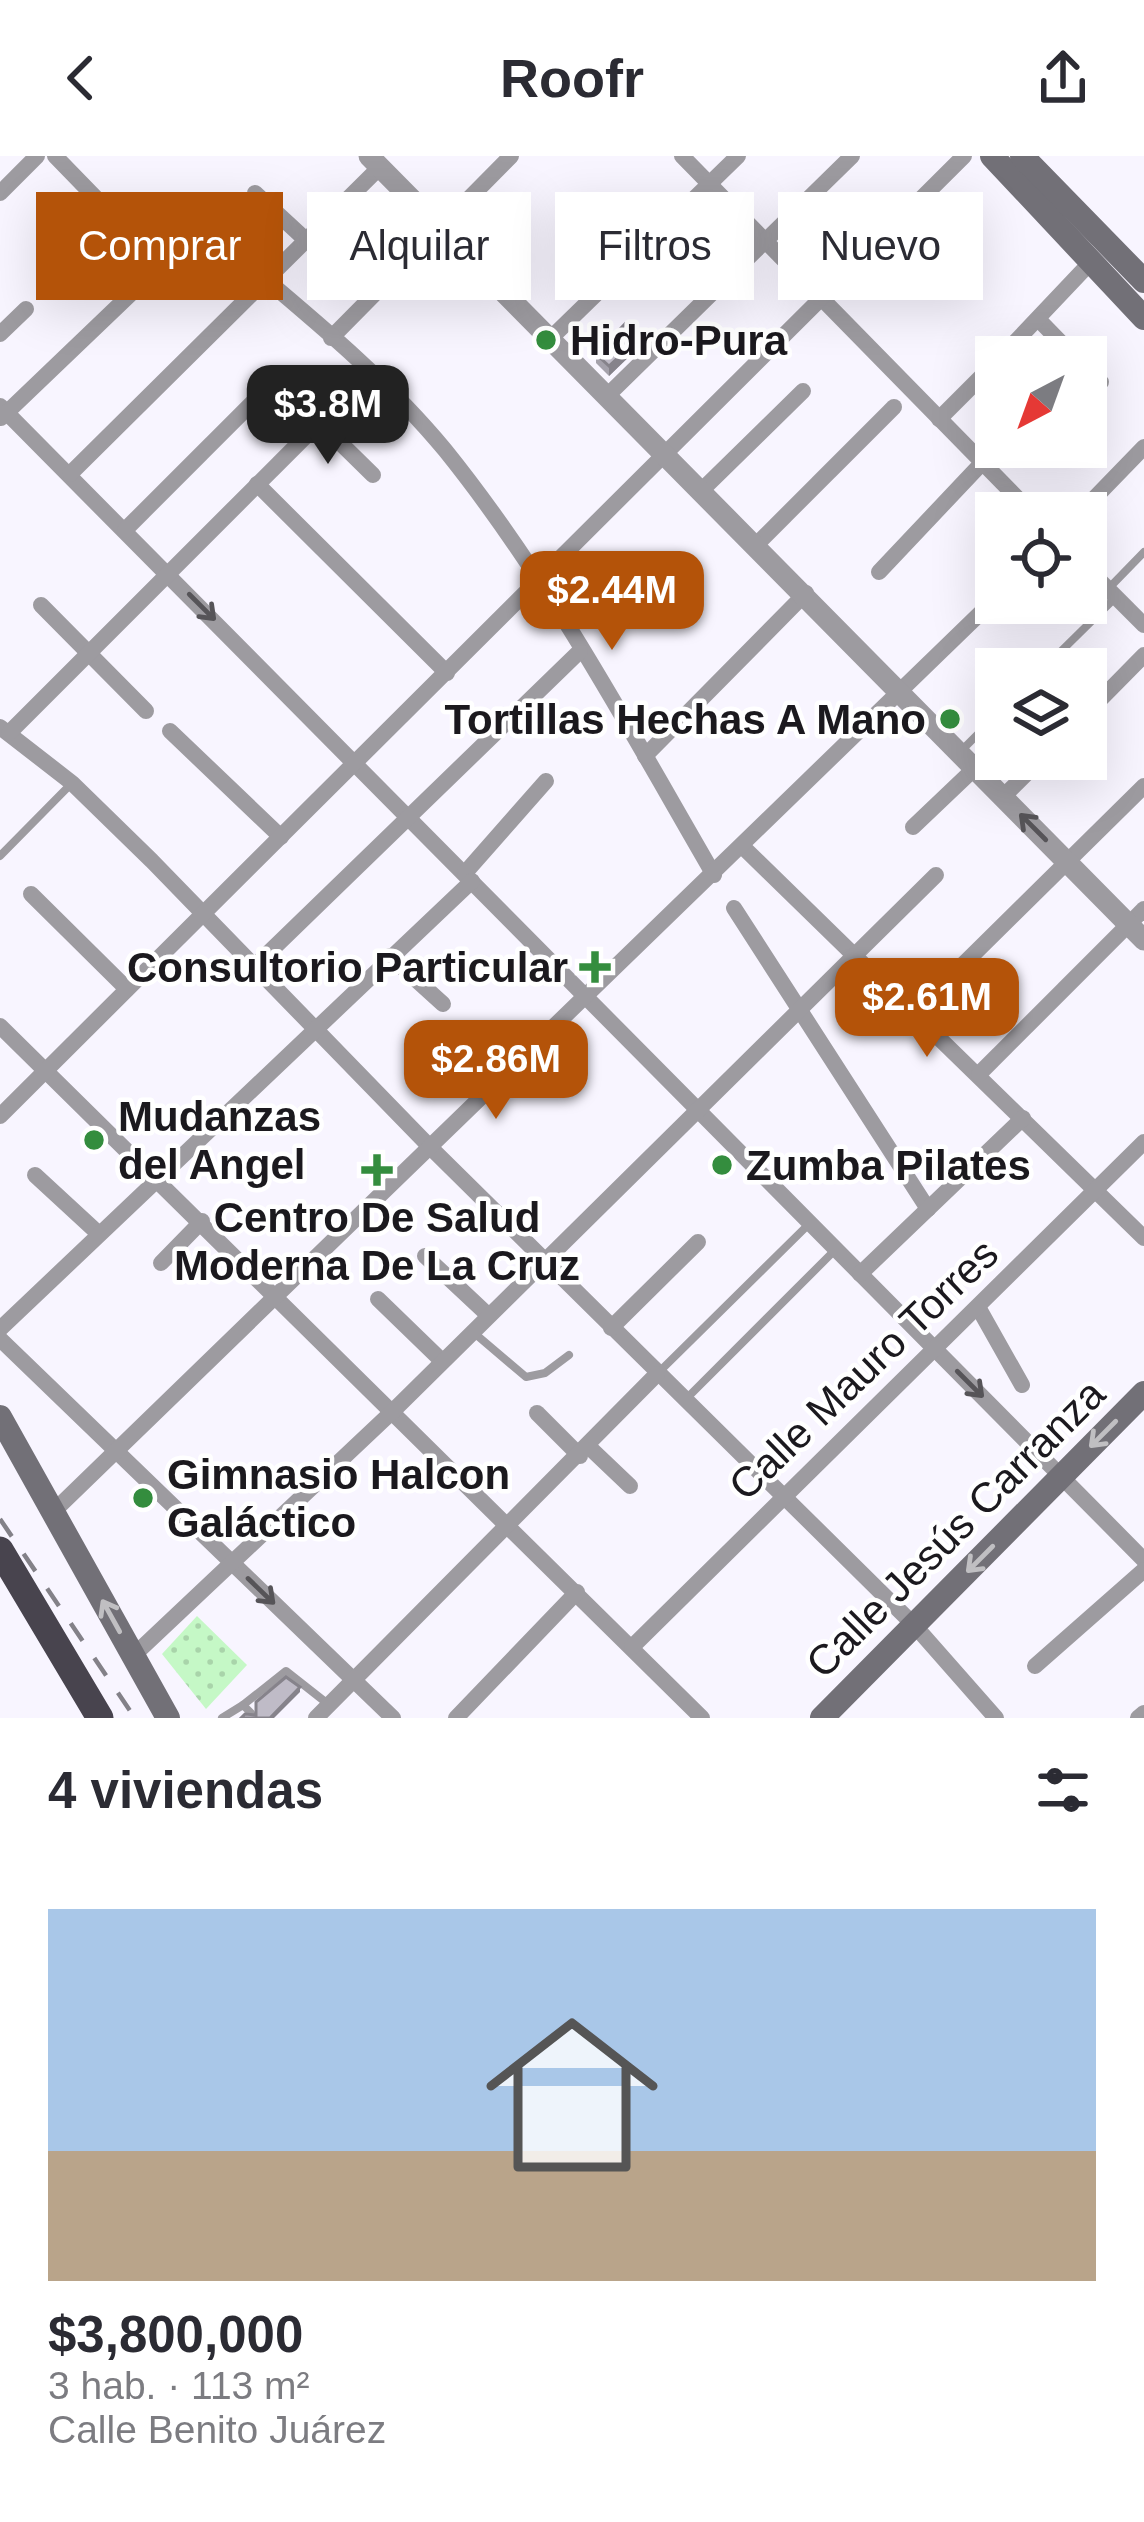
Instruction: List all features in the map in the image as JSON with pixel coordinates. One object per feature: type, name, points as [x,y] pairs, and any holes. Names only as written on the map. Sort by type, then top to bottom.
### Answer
[{"type":"highway","points":[[0,1550],[100,1718]]},
{"type":"main road","points":[[992,156],[1144,319]]},
{"type":"main road","points":[[1022,156],[1144,281]]},
{"type":"main road","name":"Calle Jesús Carranza","points":[[821,1718],[1144,1393]]},
{"type":"main road","points":[[0,1418],[168,1718]]},
{"type":"street","points":[[0,193],[38,156]]},
{"type":"street","points":[[55,156],[90,192]]},
{"type":"street","points":[[476,192],[511,156]]},
{"type":"street","points":[[682,156],[778,253]]},
{"type":"street","points":[[551,337],[738,156]]},
{"type":"street","points":[[609,394],[853,156]]},
{"type":"street","points":[[928,192],[964,156]]},
{"type":"street","points":[[349,192],[375,162],[405,192]]},
{"type":"street","points":[[283,219],[307,241],[283,265]]},
{"type":"street","points":[[1023,336],[1090,263]]},
{"type":"street","points":[[283,295],[457,466],[580,651],[714,874]]},
{"type":"street","points":[[119,300],[2,412],[70,474],[1144,1560]]},
{"type":"street","points":[[70,474],[248,300]]},
{"type":"street","points":[[331,338],[369,300]]},
{"type":"street","points":[[514,300],[1067,861],[1139,924],[979,1074]]},
{"type":"street","points":[[0,1116],[820,300]]},
{"type":"street","points":[[824,300],[975,456]]},
{"type":"street","points":[[0,334],[26,309]]},
{"type":"street","points":[[1038,319],[1055,336]]},
{"type":"street","points":[[368,374],[89,653],[5,730],[72,783],[203,913],[430,1148],[915,1625],[996,1718]]},
{"type":"street","points":[[125,530],[275,380]]},
{"type":"street","points":[[939,419],[975,386]]},
{"type":"street","points":[[704,489],[803,391]]},
{"type":"street","points":[[757,544],[894,406]]},
{"type":"street","points":[[319,422],[373,475]]},
{"type":"street","points":[[1100,492],[1144,447]]},
{"type":"street","points":[[879,572],[977,468]]},
{"type":"street","points":[[987,468],[1011,492]]},
{"type":"street","points":[[257,484],[448,673]]},
{"type":"street","points":[[1107,588],[1144,625]]},
{"type":"street","points":[[645,756],[806,593]]},
{"type":"street","points":[[41,605],[146,711]]},
{"type":"street","points":[[52,1512],[975,619]]},
{"type":"street","points":[[254,967],[580,651]]},
{"type":"street","points":[[1107,692],[1144,655]]},
{"type":"street","points":[[170,731],[281,837]]},
{"type":"street","points":[[913,827],[967,760]]},
{"type":"street","points":[[1004,797],[1021,780]]},
{"type":"street","points":[[0,1329],[468,878],[546,782]]},
{"type":"street","points":[[915,1012],[1144,786]]},
{"type":"street","points":[[743,848],[1144,1238]]},
{"type":"street","points":[[134,1656],[394,1410],[936,875]]},
{"type":"street","points":[[32,894],[127,989]]},
{"type":"street","points":[[734,908],[928,1209]]},
{"type":"street","points":[[390,956],[443,1004]]},
{"type":"street","points":[[0,1026],[512,1526],[632,1647],[691,1715]]},
{"type":"street","points":[[860,1274],[1023,1118]]},
{"type":"street","name":"Calle Mauro Torres","points":[[632,1647],[1144,1142]]},
{"type":"street","points":[[35,1175],[99,1234]]},
{"type":"street","points":[[161,1263],[202,1221]]},
{"type":"street","points":[[611,1328],[698,1242]]},
{"type":"street","points":[[425,1256],[488,1316]]},
{"type":"street","points":[[378,1299],[442,1361]]},
{"type":"street","points":[[978,1307],[1022,1385]]},
{"type":"street","points":[[0,1339],[393,1718]]},
{"type":"street","points":[[322,1712],[512,1526],[657,1374]]},
{"type":"street","points":[[537,1413],[630,1486]]},
{"type":"street","points":[[1035,1666],[1144,1570]]},
{"type":"street","points":[[456,1718],[577,1592]]},
{"type":"lane","points":[[1062,648],[1144,552]]},
{"type":"lane","points":[[967,760],[975,748]]},
{"type":"lane","points":[[0,856],[72,783]]},
{"type":"lane","points":[[657,1374],[810,1223]]},
{"type":"lane","points":[[684,1401],[836,1250]]},
{"type":"lane","points":[[472,1331],[526,1377],[545,1373],[569,1354]]},
{"type":"lane","points":[[222,1718],[247,1709],[286,1671],[322,1712]]},
{"type":"green space","points":[[197,1616],[247,1665],[206,1709],[162,1654]]},
{"type":"building","points":[[625,324],[639,338],[609,366],[596,354]]},
{"type":"building","points":[[286,1677],[300,1687],[270,1718],[241,1718],[256,1715],[256,1702]]},
{"type":"railway","points":[[0,1519],[135,1718]]},
{"type":"place","name":"Hidro-Pura","points":[[546,340]]},
{"type":"place","name":"Tortillas Hechas A Mano","points":[[950,719]]},
{"type":"place","name":"Consultorio Particular","points":[[595,967]]},
{"type":"place","name":"Mudanzas del Angel","points":[[94,1140]]},
{"type":"place","name":"Zumba Pilates","points":[[722,1165]]},
{"type":"place","name":"Centro De Salud Moderna De La Cruz","points":[[377,1170]]},
{"type":"place","name":"Gimnasio Halcon Galáctico","points":[[143,1498]]}]
